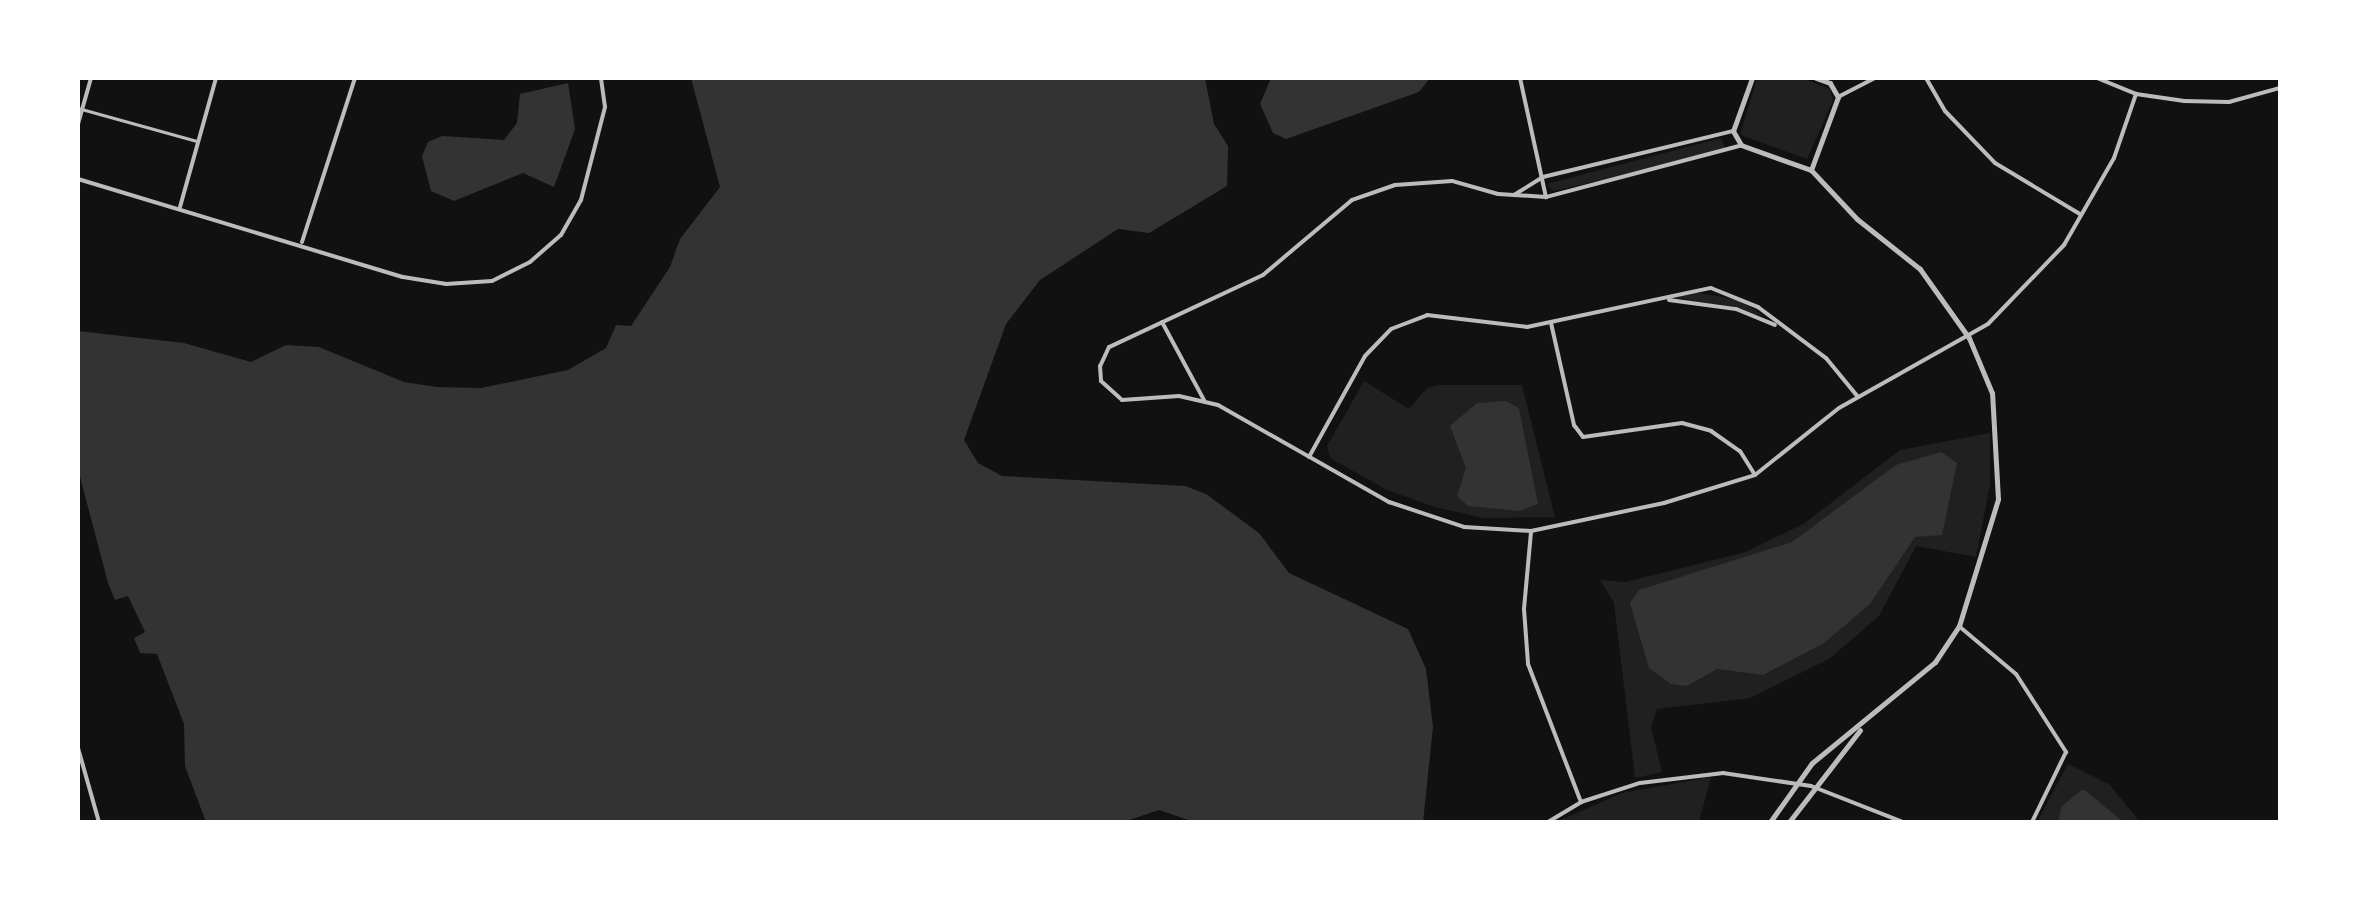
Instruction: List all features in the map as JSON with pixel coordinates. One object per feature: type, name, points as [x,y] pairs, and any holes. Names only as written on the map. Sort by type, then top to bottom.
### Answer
[{"type":"street","points":[[78,124],[91,78]]},
{"type":"street","points":[[180,207],[216,78]]},
{"type":"street","points":[[302,242],[354,78]]},
{"type":"street","points":[[78,179],[446,284],[492,280],[530,262],[560,236],[581,200],[605,107],[601,78]]},
{"type":"street","points":[[1520,78],[1546,197]]},
{"type":"street","points":[[1741,145],[1733,130],[1752,78]]},
{"type":"street","points":[[1816,78],[1830,83],[1838,98]]},
{"type":"street","points":[[1830,83],[1840,78]]},
{"type":"street","points":[[1811,170],[1838,98],[1875,78]]},
{"type":"street","points":[[1926,78],[1955,123],[1995,163],[2082,216]]},
{"type":"street","points":[[2097,78],[2136,94],[2229,102],[2280,88]]},
{"type":"street","points":[[1770,822],[1796,783],[1936,662],[1959,626],[1982,566],[2000,466],[1992,392],[1969,338],[1920,269],[1857,219],[1811,170],[1741,145],[1546,197],[1512,196],[1452,181],[1395,185],[1352,200],[1264,275],[1110,347],[1100,366],[1102,380],[1122,400],[1204,400],[1426,517],[1531,531],[1582,524],[1755,475],[1858,397],[1969,338],[2039,275],[2082,216],[2114,158],[2136,94]]},
{"type":"street","points":[[1512,196],[1543,178],[1733,130]]},
{"type":"street","points":[[1310,457],[1364,356],[1391,328],[1427,315],[1502,328],[1551,322],[1690,290],[1735,294],[1826,358],[1858,397]]},
{"type":"street","points":[[1664,299],[1736,309],[1778,326]]},
{"type":"street","points":[[1162,322],[1204,400]]},
{"type":"street","points":[[1551,322],[1574,425],[1583,436],[1682,423],[1711,431],[1740,451],[1755,475]]},
{"type":"street","points":[[1531,531],[1524,609],[1528,664],[1581,802]]},
{"type":"street","points":[[1959,626],[2016,674],[2066,752],[2032,822]]},
{"type":"street","points":[[1789,822],[1811,786],[1869,721]]},
{"type":"street","points":[[78,748],[99,822]]},
{"type":"street","points":[[1548,822],[1581,802],[1699,772],[1811,786],[1903,822]]},
{"type":"lane","points":[[80,109],[198,142]]},
{"type":"shaded area","points":[[691,78],[1205,78],[1214,124],[1228,146],[1227,186],[1149,233],[1118,229],[1040,280],[1006,324],[964,440],[978,463],[1002,476],[1185,486],[1206,494],[1259,533],[1289,573],[1408,629],[1426,669],[1433,727],[1423,822],[1194,822],[1159,810],[1123,822],[206,822],[185,766],[184,724],[157,654],[140,653],[134,638],[145,632],[128,596],[115,600],[78,469],[78,331],[184,343],[251,362],[286,345],[319,347],[404,382],[437,387],[481,388],[568,370],[606,348],[616,325],[631,326],[670,267],[680,239],[720,187]]},
{"type":"shaded area","points":[[1271,78],[1430,78],[1419,92],[1286,139],[1273,133],[1260,104]]},
{"type":"shaded area","points":[[1757,78],[1802,78],[1830,89],[1833,101],[1807,159],[1740,135]]},
{"type":"shaded area","points":[[568,83],[575,129],[554,187],[523,173],[454,201],[431,191],[422,156],[428,142],[442,136],[504,140],[517,123],[520,94]]},
{"type":"shaded area","points":[[1721,138],[1725,148],[1678,163],[1553,191],[1547,184]]},
{"type":"shaded area","points":[[1693,292],[1740,300],[1763,316],[1675,297]]},
{"type":"shaded area","points":[[1364,381],[1409,409],[1427,388],[1439,385],[1522,385],[1555,517],[1482,518],[1435,507],[1387,490],[1330,458],[1327,446]]},
{"type":"shaded area","points":[[1506,401],[1519,408],[1538,504],[1519,511],[1468,506],[1457,496],[1466,468],[1450,426],[1477,403]]},
{"type":"shaded area","points":[[1990,433],[1990,485],[1976,557],[1916,546],[1879,616],[1829,659],[1750,698],[1657,709],[1651,727],[1662,772],[1635,778],[1614,603],[1600,580],[1625,582],[1746,552],[1805,523],[1900,450]]},
{"type":"shaded area","points":[[1941,452],[1957,463],[1942,535],[1915,537],[1870,604],[1824,643],[1763,675],[1717,669],[1687,686],[1671,684],[1649,668],[1630,603],[1639,590],[1792,542],[1896,465]]},
{"type":"shaded area","points":[[2068,764],[2109,784],[2140,822],[2037,822]]},
{"type":"shaded area","points":[[1711,777],[1699,822],[1556,822],[1622,793]]},
{"type":"shaded area","points":[[2082,790],[2123,822],[2058,822],[2062,806]]}]
